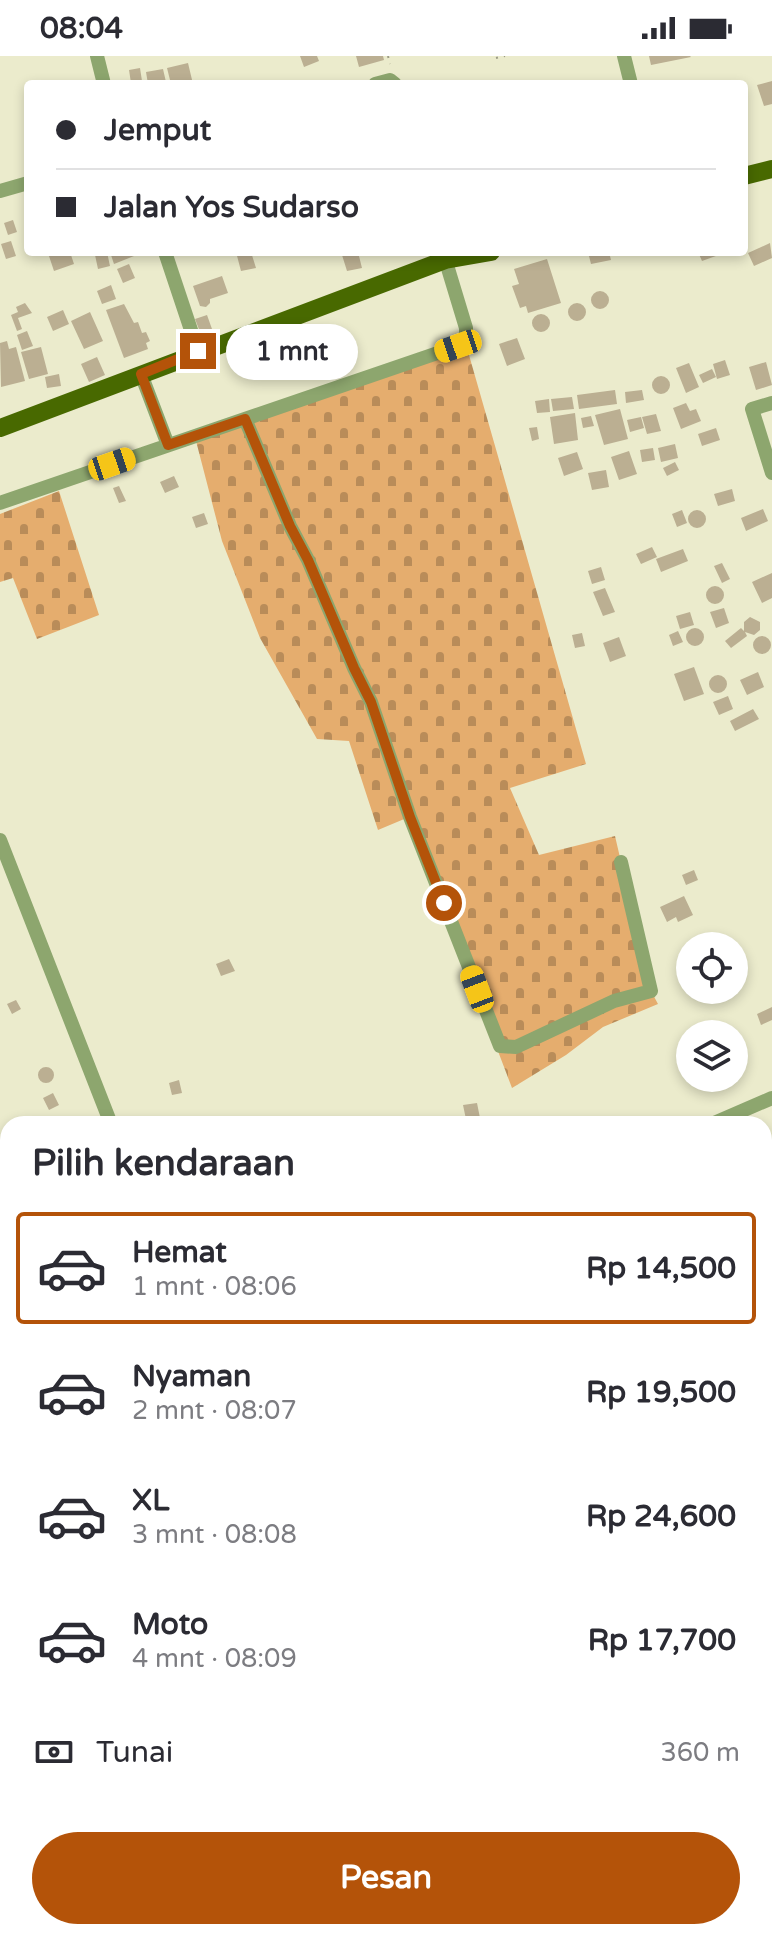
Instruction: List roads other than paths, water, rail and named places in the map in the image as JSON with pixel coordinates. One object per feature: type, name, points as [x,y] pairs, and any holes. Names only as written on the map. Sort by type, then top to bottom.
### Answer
[{"type":"main road","points":[[748,175],[772,169]]},
{"type":"main road","points":[[0,428],[444,256],[480,256]]},
{"type":"street","points":[[97,56],[103,80]]},
{"type":"street","points":[[624,56],[630,80]]},
{"type":"street","points":[[0,191],[24,184]]},
{"type":"street","points":[[166,256],[198,351]]},
{"type":"street","points":[[0,503],[463,343],[466,328],[444,256]]},
{"type":"street","points":[[141,374],[168,445]]},
{"type":"street","points":[[772,403],[752,409],[772,473]]},
{"type":"street","points":[[245,419],[290,526],[371,702],[410,817],[500,1046],[516,1047],[614,1001],[651,991],[621,862]]},
{"type":"street","points":[[0,840],[108,1116]]},
{"type":"street","points":[[730,1116],[772,1098]]}]
